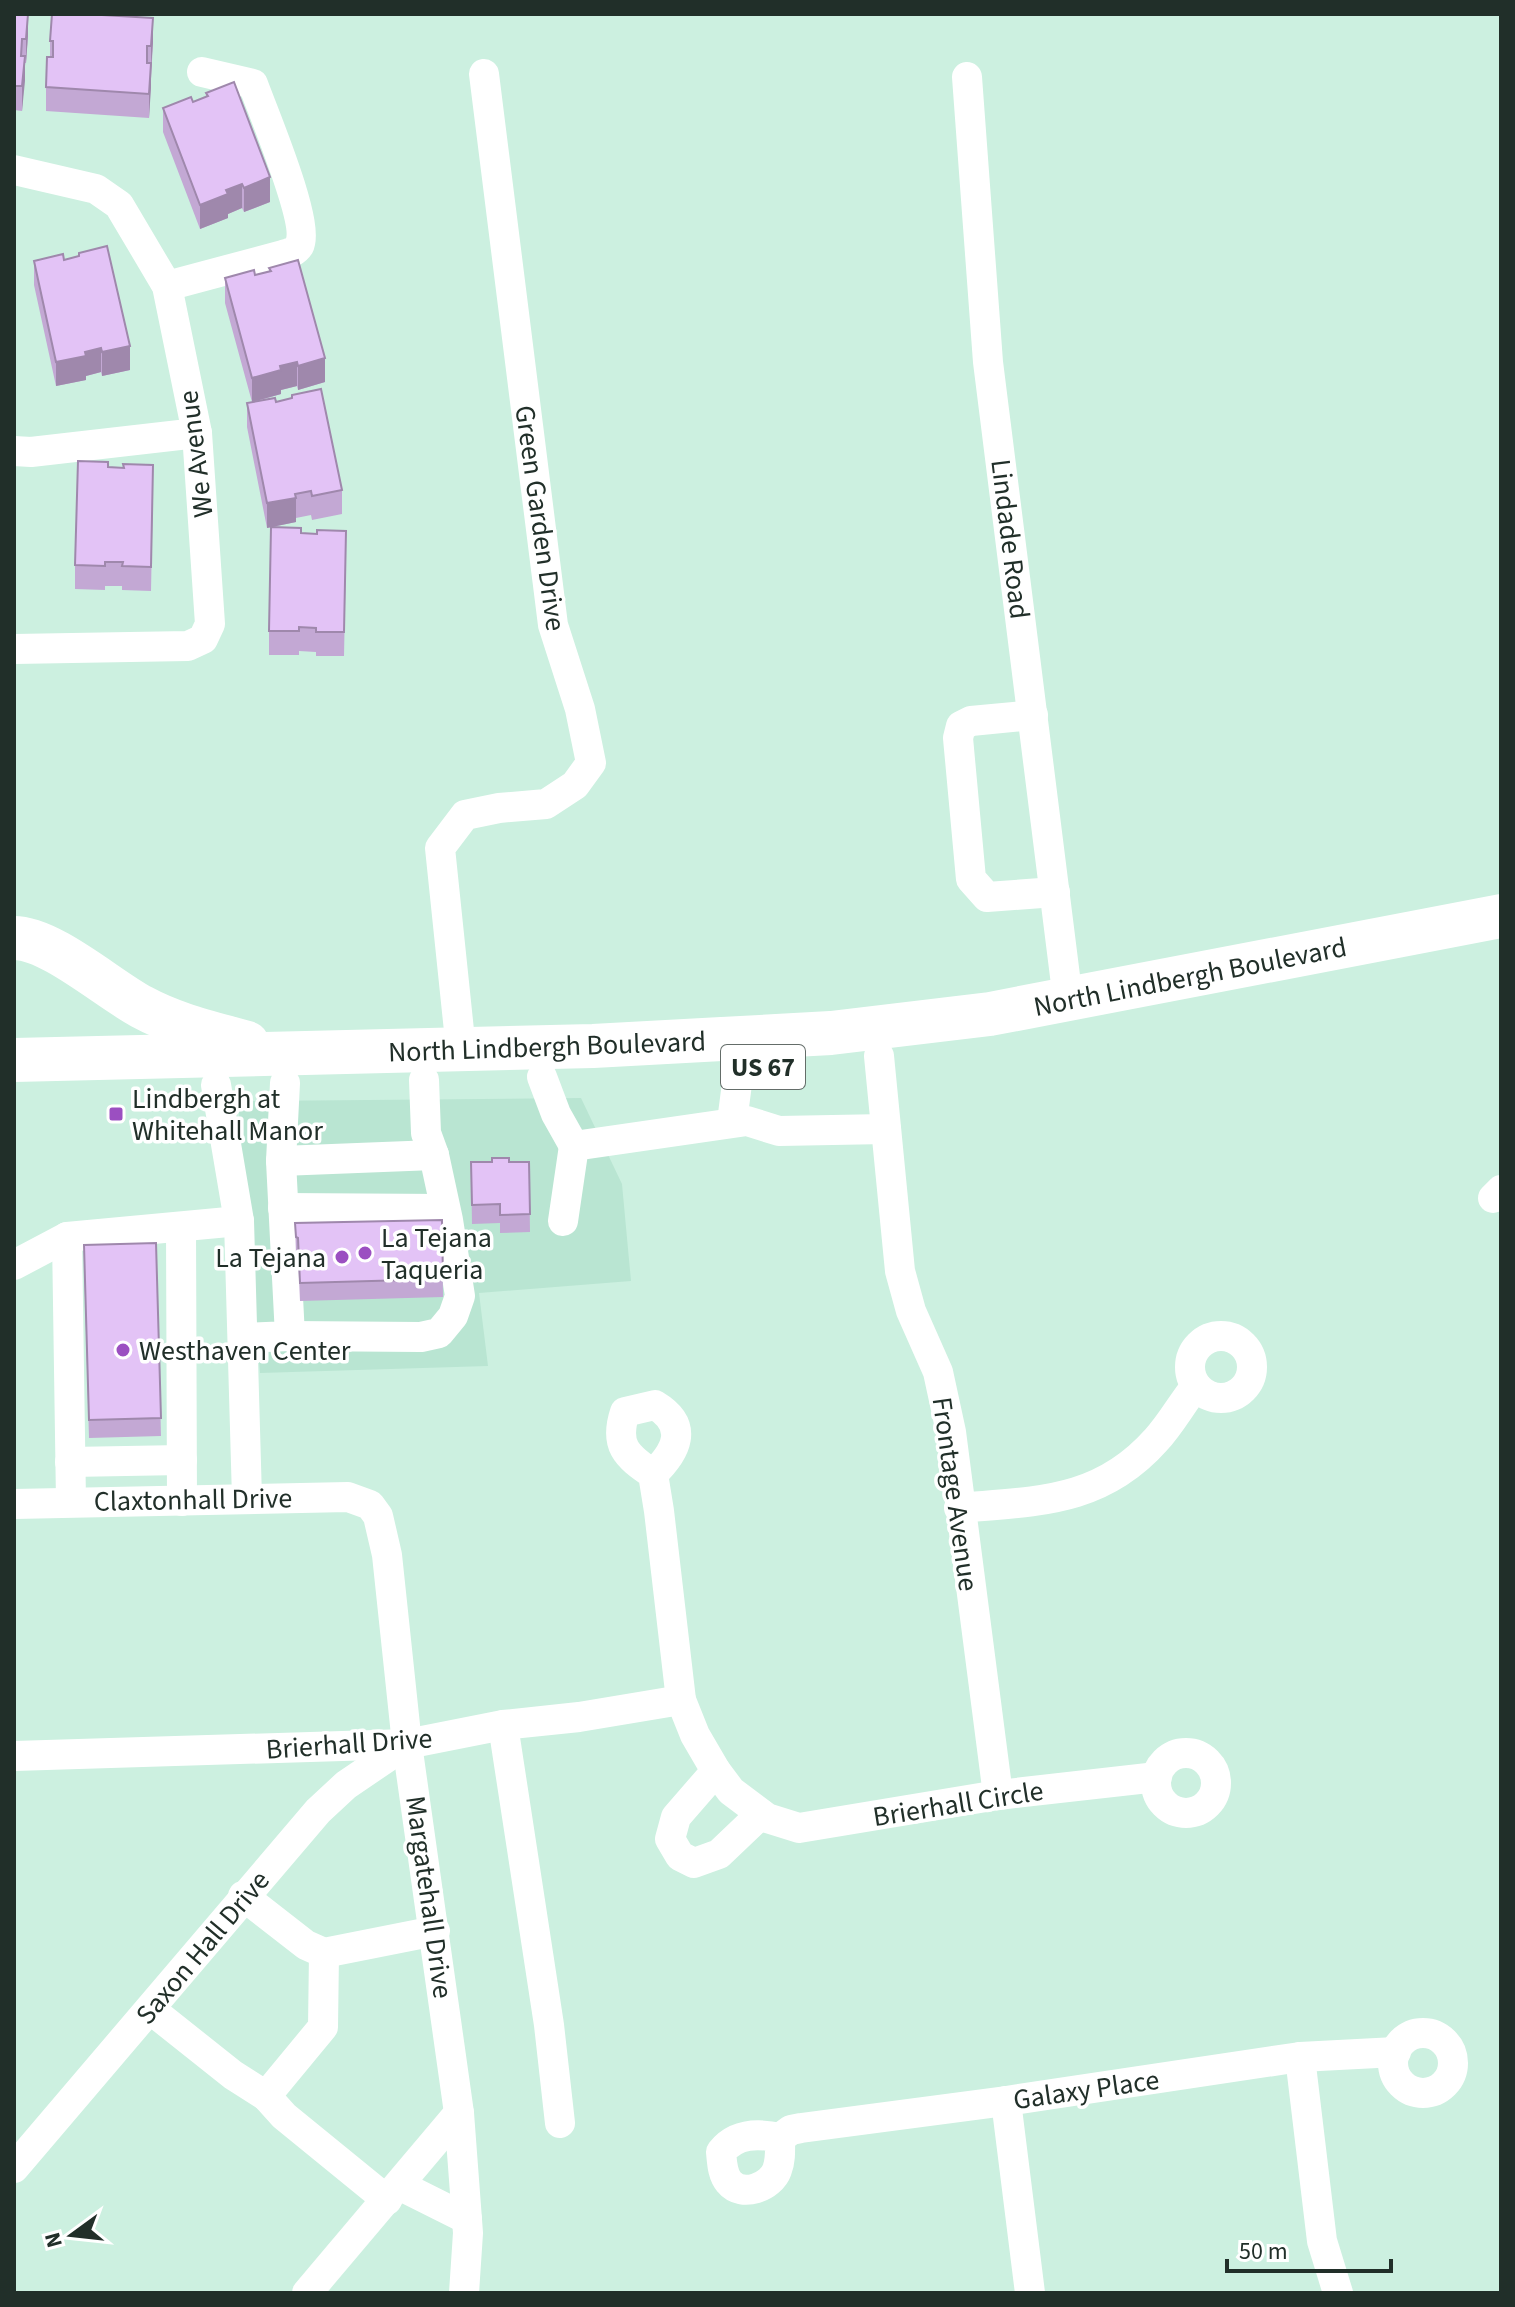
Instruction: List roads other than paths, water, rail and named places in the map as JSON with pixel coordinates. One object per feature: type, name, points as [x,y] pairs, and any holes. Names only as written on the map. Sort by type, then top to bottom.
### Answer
[{"type":"highway","name":"North Lindbergh Boulevard","points":[[14,1090],[216,1085],[284,1069],[461,1050],[673,1043],[831,1033],[990,1014],[1501,916]]},
{"type":"highway","points":[[14,938],[38,942],[119,994],[172,1021],[284,1069]]},
{"type":"highway","name":"North Lindbergh Boulevard","points":[[14,1060],[284,1069],[424,1080],[739,1068],[879,1056],[1039,1033],[1501,945]]},
{"type":"street","points":[[167,286],[294,251],[301,237],[296,204],[253,84],[202,72]]},
{"type":"street","name":"Green Garden Drive","points":[[461,1050],[440,848],[465,815],[546,804],[575,785],[591,763],[580,709],[553,625],[484,74]]},
{"type":"street","name":"Lindade Road","points":[[967,77],[988,362],[1068,1000]]},
{"type":"street","name":"We Avenue","points":[[14,170],[96,189],[119,205],[167,286],[197,433],[210,624],[203,639],[188,646],[14,649]]},
{"type":"street","points":[[14,451],[31,452],[197,433]]},
{"type":"street","points":[[1033,715],[971,721],[961,726],[958,738],[971,879],[987,897],[1055,892]]},
{"type":"street","name":"Frontage Avenue","points":[[879,1056],[900,1271],[911,1311],[938,1372],[951,1432],[998,1795]]},
{"type":"street","points":[[732,1122],[739,1068]]},
{"type":"street","points":[[284,1069],[281,1166],[290,1336]]},
{"type":"street","points":[[542,1077],[556,1114],[574,1146],[563,1221]]},
{"type":"street","points":[[243,1338],[421,1337],[439,1333],[453,1316],[460,1296],[434,1155],[426,1133],[424,1080]]},
{"type":"street","points":[[216,1085],[239,1221],[247,1498]]},
{"type":"street","points":[[574,1146],[747,1121],[779,1131],[886,1129]]},
{"type":"street","points":[[232,1175],[281,1166],[434,1155]]},
{"type":"street","points":[[283,1208],[444,1209]]},
{"type":"street","points":[[14,1265],[67,1237],[239,1221]]},
{"type":"street","points":[[181,1227],[182,1501]]},
{"type":"street","points":[[67,1237],[71,1501]]},
{"type":"street","points":[[959,1508],[1055,1499],[1103,1483],[1138,1459],[1159,1437],[1196,1386]]},
{"type":"street","points":[[70,1462],[182,1460]]},
{"type":"street","name":"Brierhall Circle","points":[[653,1474],[681,1700],[695,1735],[716,1771],[731,1791],[761,1814],[799,1828],[998,1795],[1157,1777]]},
{"type":"street","name":"Claxtonhall Drive","points":[[14,1504],[348,1497],[370,1505]]},
{"type":"street","name":"Margatehall Drive","points":[[370,1505],[382,1527],[387,1555],[407,1744],[459,2113],[467,2219],[464,2293]]},
{"type":"street","name":"Brierhall Drive","points":[[14,1756],[407,1744],[503,1725],[579,1717],[681,1700]]},
{"type":"street","points":[[503,1725],[549,2025],[560,2123]]},
{"type":"street","name":"Saxon Hall Drive","points":[[14,2168],[318,1811],[346,1785],[407,1744]]},
{"type":"street","points":[[716,1771],[676,1817],[670,1839],[680,1856],[694,1863],[719,1854],[761,1814]]},
{"type":"street","points":[[243,1896],[306,1945],[324,1953],[435,1931]]},
{"type":"street","points":[[266,2096],[323,2027],[324,1953]]},
{"type":"street","points":[[150,2009],[233,2075],[266,2096],[284,2116],[393,2192],[467,2219]]},
{"type":"street","name":"Galaxy Place","points":[[780,2138],[791,2130],[801,2128],[1300,2057],[1396,2052]]},
{"type":"street","points":[[1300,2057],[1322,2241],[1338,2293]]},
{"type":"street","points":[[1006,2101],[1030,2293]]},
{"type":"street","points":[[307,2293],[459,2113]]},
{"type":"place","name":"Lindbergh at Whitehall Manor","points":[[116,1114]]},
{"type":"place","name":"La Tejana Taqueria","points":[[365,1253]]},
{"type":"place","name":"La Tejana","points":[[342,1257]]},
{"type":"place","name":"Westhaven Center","points":[[123,1350]]}]
